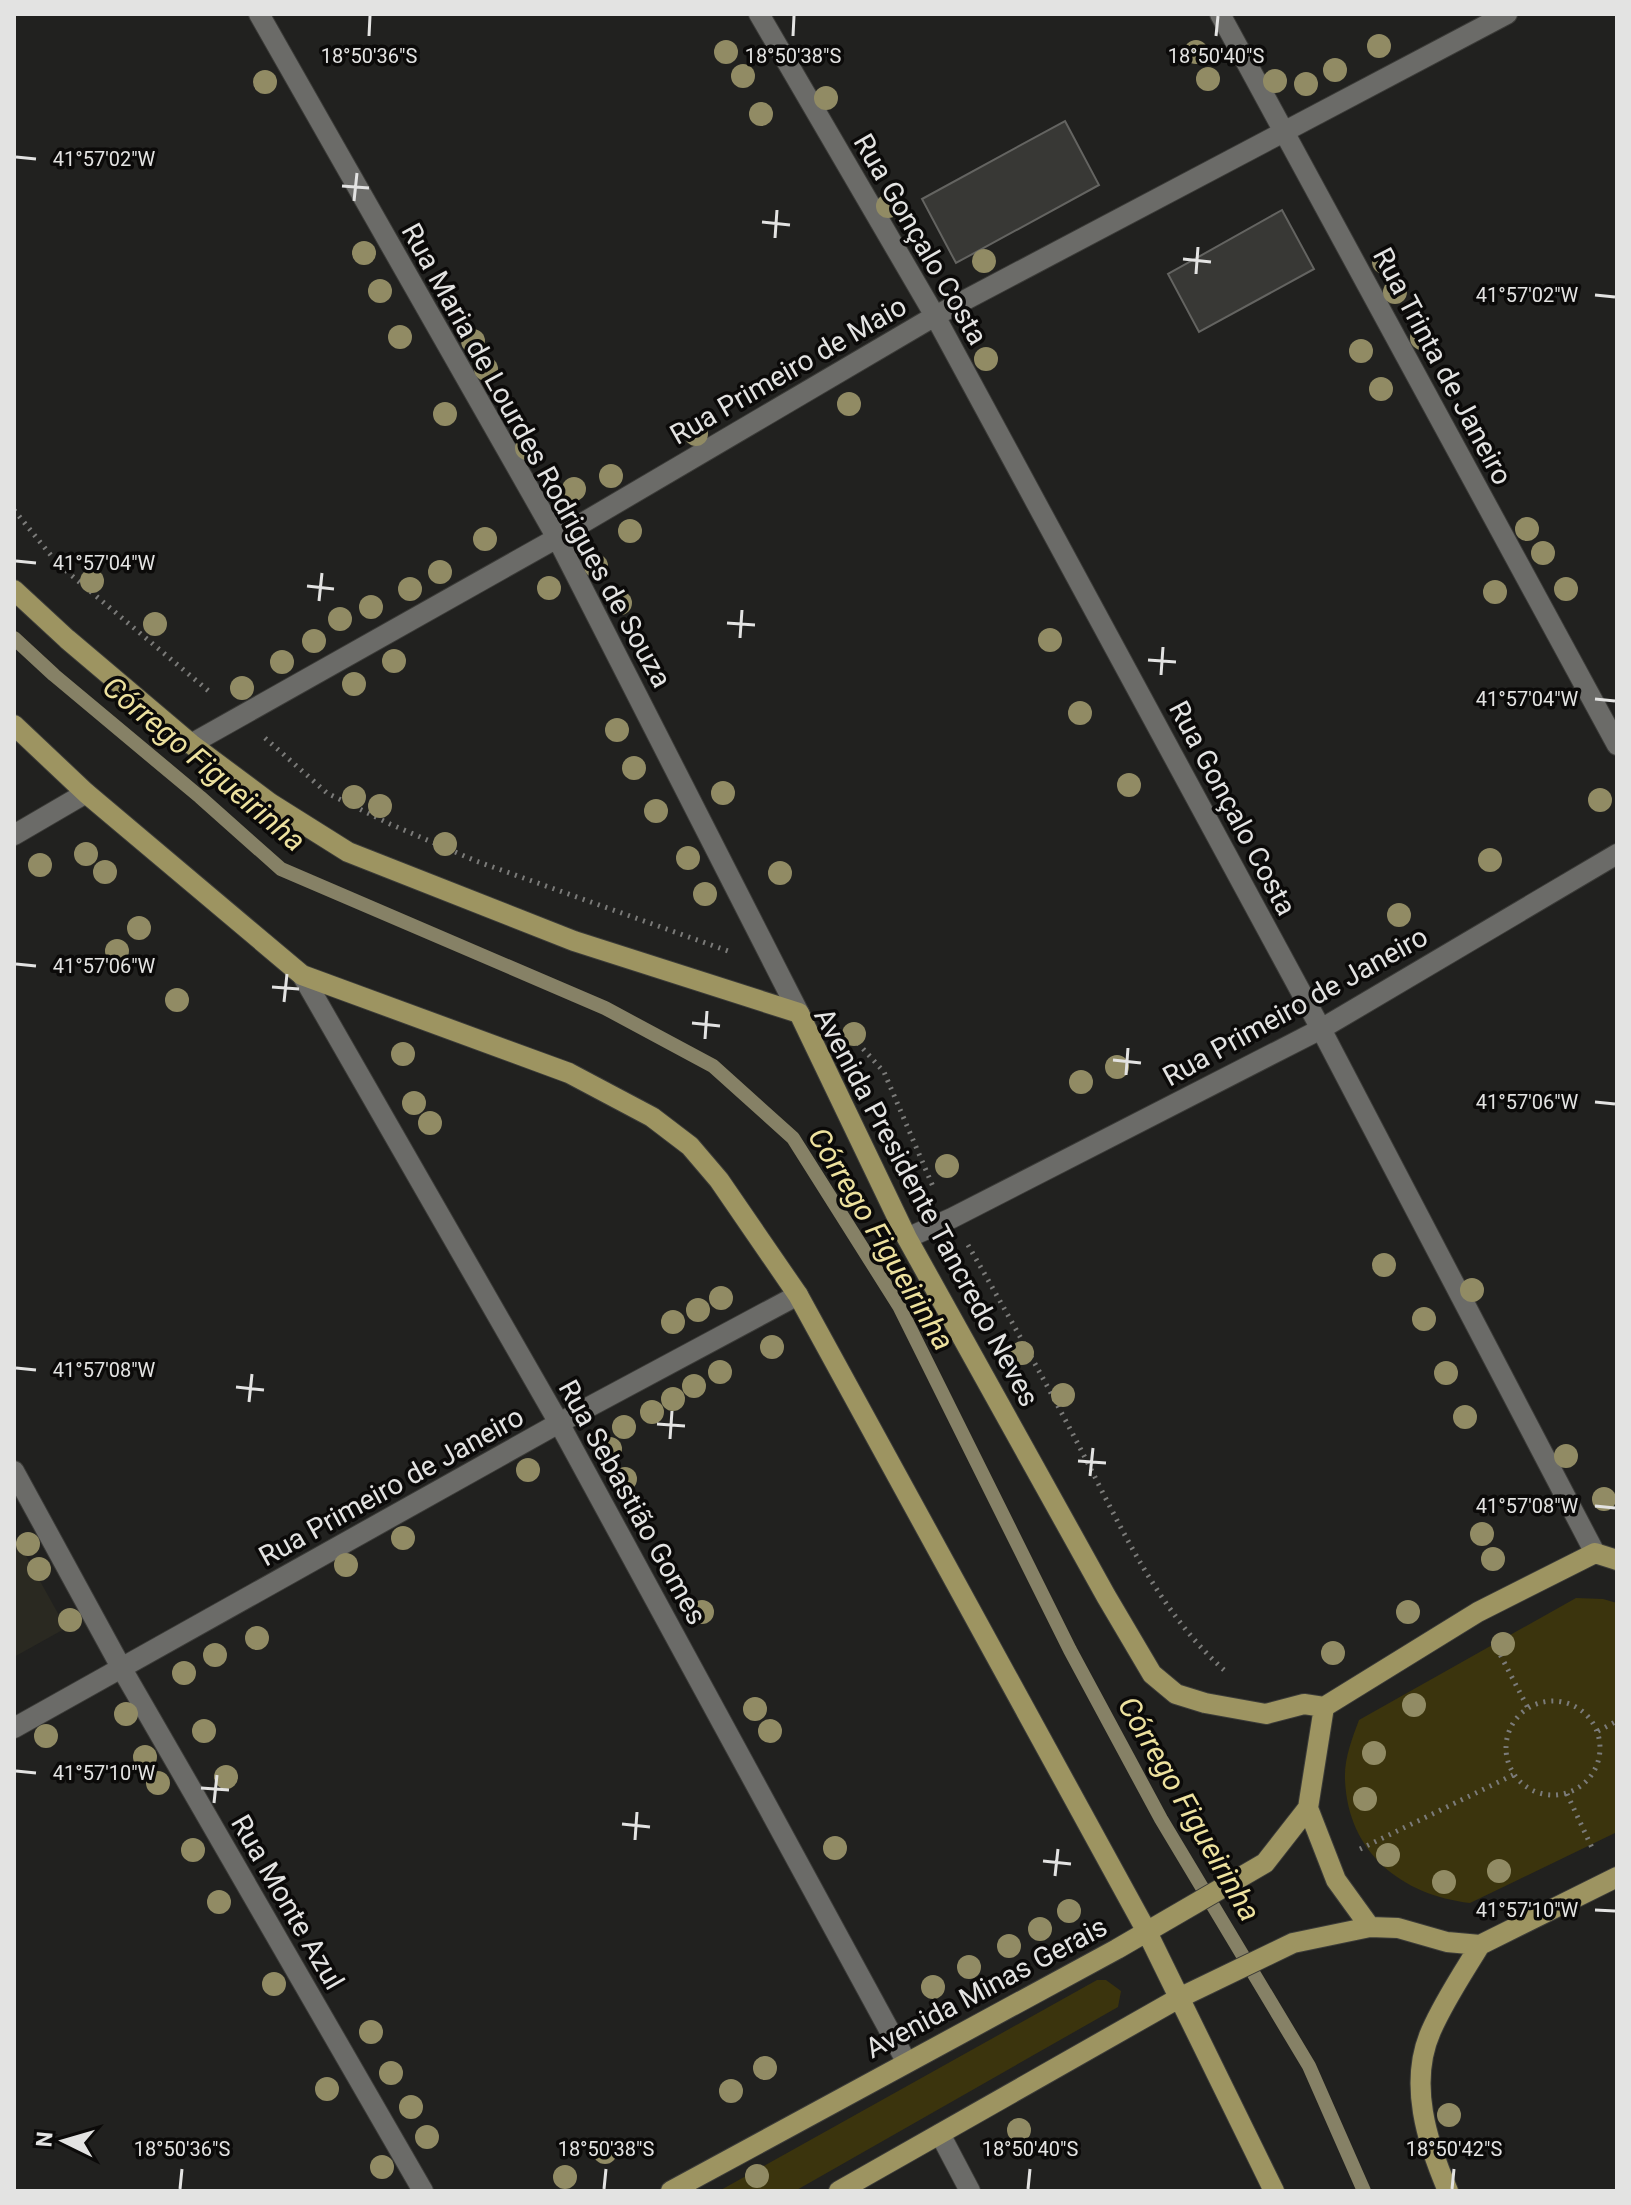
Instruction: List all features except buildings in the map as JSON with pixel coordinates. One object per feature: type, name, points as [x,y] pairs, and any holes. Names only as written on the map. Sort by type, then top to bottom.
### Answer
[{"type":"main road","name":"Avenida Presidente Tancredo Neves","points":[[14,590],[191,744],[270,803],[348,852],[574,941],[799,1013],[907,1238],[1152,1674],[1176,1694],[1205,1703],[1266,1714],[1304,1704],[1324,1707]]},
{"type":"main road","points":[[14,725],[86,793],[302,975],[569,1073],[652,1117],[690,1146],[719,1180],[798,1295],[1147,1932],[1274,2191]]},
{"type":"main road","points":[[1370,1927],[1336,1880],[1308,1808],[1324,1707],[1478,1612],[1595,1553],[1617,1560]]},
{"type":"main road","name":"Avenida Minas Gerais","points":[[671,2191],[1147,1932],[1265,1863],[1308,1808]]},
{"type":"main road","points":[[839,2191],[1179,1998],[1293,1943],[1370,1927],[1398,1928],[1447,1942],[1480,1945],[1617,1877]]},
{"type":"main road","points":[[1448,2191],[1429,2142],[1421,2110],[1423,2063],[1430,2033],[1480,1945]]},
{"type":"street","name":"Rua Maria de Lourdes Rodrigues de Souza","points":[[259,14],[557,538],[799,1013]]},
{"type":"street","name":"Rua Gonçalo Costa","points":[[759,14],[935,316],[1321,1029],[1595,1553]]},
{"type":"street","name":"Rua Trinta de Janeiro","points":[[1220,14],[1617,745]]},
{"type":"street","name":"Rua Primeiro de Maio","points":[[191,744],[557,538],[935,316],[1507,14]]},
{"type":"street","points":[[14,835],[86,793]]},
{"type":"street","name":"Rua Primeiro de Janeiro","points":[[907,1238],[952,1218],[1321,1029],[1617,854]]},
{"type":"street","name":"Rua Sebastião Gomes","points":[[302,975],[559,1423],[906,2061]]},
{"type":"street","name":"Rua Primeiro de Janeiro","points":[[14,1728],[559,1423],[798,1295]]},
{"type":"street","name":"Rua Monte Azul","points":[[14,1471],[122,1669],[423,2191]]},
{"type":"street","points":[[940,2134],[970,2191]]},
{"type":"path","points":[[14,510],[58,564],[327,793],[476,861],[733,952],[781,977]]},
{"type":"path","points":[[844,1028],[884,1072],[936,1194],[1030,1352],[1137,1556],[1202,1650],[1266,1714]]},
{"type":"path","points":[[1488,1631],[1528,1708]]},
{"type":"path","points":[[1554,1700],[1568,1703],[1581,1709],[1598,1731],[1601,1746],[1599,1762],[1592,1777],[1581,1787],[1567,1794],[1552,1796],[1537,1793],[1513,1775],[1506,1746],[1509,1731],[1516,1718],[1528,1708],[1554,1700]]},
{"type":"path","points":[[1598,1731],[1617,1721]]},
{"type":"path","points":[[1355,1852],[1513,1775]]},
{"type":"path","points":[[1567,1794],[1596,1857]]},
{"type":"shaded area","points":[[14,1534],[66,1628],[14,1657]]},
{"type":"shaded area","points":[[1576,1598],[1617,1603],[1617,1832],[1470,1903],[1422,1891],[1401,1880],[1368,1849],[1356,1829],[1348,1806],[1346,1764],[1359,1720]]},
{"type":"shaded area","points":[[1097,1980],[1106,1980],[1121,1991],[1118,2007],[795,2191],[719,2191]]},
{"type":"waterway","name":"Córrego Figueirinha","points":[[14,638],[281,869],[605,1008],[713,1066],[793,1138],[899,1306],[1070,1650],[1161,1819],[1309,2066],[1364,2191]]}]
